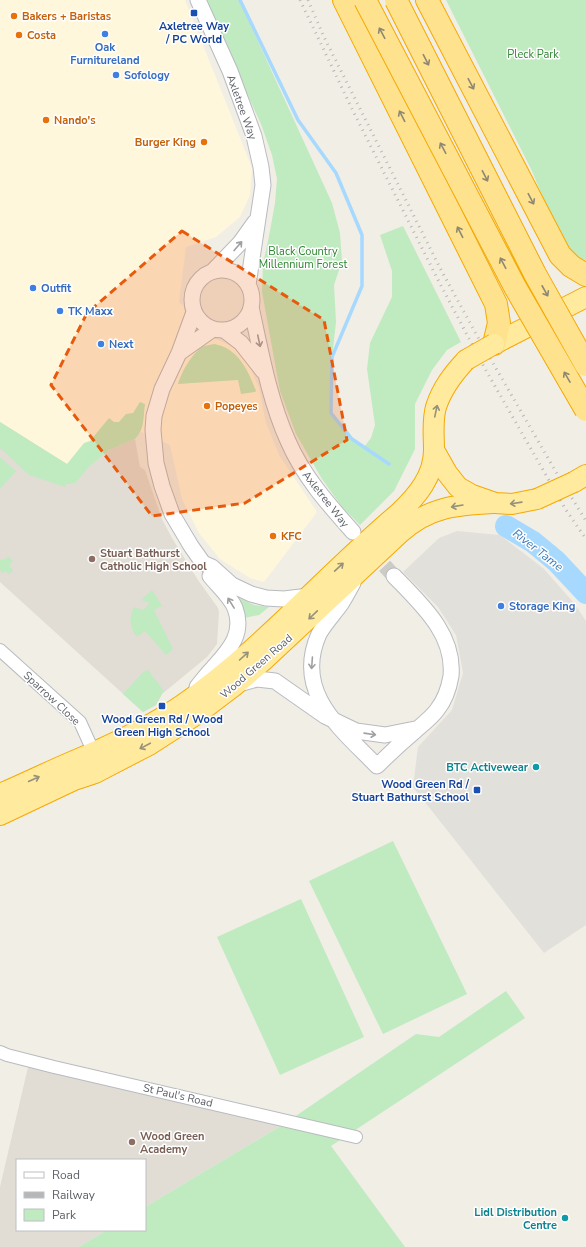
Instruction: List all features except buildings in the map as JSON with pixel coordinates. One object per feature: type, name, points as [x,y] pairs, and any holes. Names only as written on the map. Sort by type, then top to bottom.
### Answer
[{"type":"highway","points":[[344,0],[496,304],[499,323],[494,344]]},
{"type":"highway","points":[[365,0],[515,287],[586,410]]},
{"type":"highway","points":[[396,0],[535,274],[586,364]]},
{"type":"highway","points":[[427,0],[560,255],[572,266],[586,275]]},
{"type":"highway","points":[[582,482],[537,499],[512,504],[495,503],[472,495],[458,487],[447,473],[434,450],[433,427],[436,406],[448,380],[466,360],[586,297]]},
{"type":"highway","name":"Wood Green Road","points":[[0,794],[94,753],[138,731],[182,705],[228,670],[410,503],[420,491],[429,475],[433,462],[434,450]]},
{"type":"highway","name":"Wood Green Road","points":[[0,815],[74,780],[95,773],[149,745],[197,714],[234,686],[296,631],[362,568],[409,526],[422,517],[443,509],[460,505],[495,503]]},
{"type":"street","name":"Axletree Way","points":[[198,0],[230,72],[254,136],[261,167],[263,185],[248,285]]},
{"type":"street","name":"Axletree Way","points":[[214,270],[240,243],[257,219]]},
{"type":"street","points":[[214,270],[230,271],[243,279],[248,285],[252,299],[251,307],[248,315],[241,323],[233,328],[218,329],[205,325],[198,319],[191,303],[195,285],[201,278],[214,270]]},
{"type":"street","name":"Axletree Way","points":[[251,307],[266,376],[288,442],[300,465],[325,500],[353,532]]},
{"type":"street","points":[[182,705],[230,648],[238,628],[235,608],[227,595],[205,568],[172,514],[162,486],[155,454],[154,430],[157,404],[168,375],[179,353],[194,312]]},
{"type":"street","name":"Axletree Way","points":[[218,329],[241,343],[266,376]]},
{"type":"street","points":[[179,353],[218,329]]},
{"type":"street","points":[[205,568],[212,568],[232,585],[251,594],[266,598],[284,600],[309,596]]},
{"type":"street","points":[[362,568],[341,604],[320,632],[313,648],[311,665],[314,689],[324,708],[333,721],[377,766],[438,710],[446,695],[450,681],[451,660],[449,647],[439,628],[419,602],[394,576]]},
{"type":"street","name":"Sparrow Close","points":[[0,650],[80,722],[94,753]]},
{"type":"street","points":[[234,686],[257,679],[275,681],[333,721],[356,731],[384,735],[418,728]]},
{"type":"street","name":"St Paul's Road","points":[[0,1052],[54,1067],[356,1137]]},
{"type":"highlighted area","points":[[182,231],[324,320],[347,440],[245,503],[152,516],[51,385],[87,313]]},
{"type":"shaded area","points":[[0,0],[185,0],[252,168],[250,195],[240,217],[216,237],[186,247],[179,302],[218,340],[243,351],[259,388],[266,423],[279,455],[317,512],[264,582],[250,578],[220,559],[199,533],[182,499],[170,445],[141,432],[135,439],[67,464],[0,422]]},
{"type":"shaded area","name":"Stuart Bathurst Catholic High School","points":[[0,422],[82,474],[109,450],[135,439],[140,467],[145,470],[162,519],[172,538],[198,580],[218,608],[219,612],[217,644],[207,657],[162,694],[156,705],[143,712],[0,582]]},
{"type":"shaded area","points":[[457,531],[500,535],[543,568],[574,603],[586,621],[586,925],[544,953],[413,787],[418,747],[452,710],[463,673],[456,635],[438,607],[403,572],[439,538]]},
{"type":"shaded area","name":"Wood Green Academy","points":[[28,1067],[284,1124],[146,1206],[146,1159],[16,1159],[16,1231],[105,1231],[79,1247],[0,1247],[0,1187]]},
{"type":"green space","name":"Black Country Millennium Forest","points":[[206,0],[239,0],[332,203],[340,233],[342,261],[334,285],[336,322],[332,357],[331,413],[352,439],[364,447],[371,438],[375,425],[367,369],[370,343],[392,297],[392,271],[380,235],[403,226],[461,342],[447,350],[432,370],[415,404],[415,449],[394,491],[360,525],[342,507],[322,479],[296,434],[280,391],[262,292],[263,264],[275,203],[277,179],[272,155],[261,124],[225,46]]},
{"type":"green space","name":"Pleck Park","points":[[446,0],[586,0],[586,260],[576,257],[558,235],[532,171]]},
{"type":"green space","points":[[214,344],[230,350],[236,355],[246,368],[256,391],[255,392],[241,394],[238,380],[178,384],[185,368],[195,353],[204,346]]},
{"type":"green space","points":[[140,402],[145,404],[143,423],[135,439],[109,450],[90,466],[75,483],[66,484],[65,487],[29,475],[0,448],[0,422],[67,464],[84,443],[90,441],[109,418],[114,422],[119,422],[126,414],[133,413]]},
{"type":"green space","points":[[0,457],[16,471],[0,489]]},
{"type":"green space","points":[[8,556],[13,561],[9,566],[13,570],[9,574],[5,571],[2,574],[0,569],[0,560],[6,559]]},
{"type":"green space","points":[[152,590],[162,606],[154,610],[173,649],[166,655],[145,631],[137,637],[131,626],[130,619],[134,607],[143,610],[150,603],[141,600]]},
{"type":"green space","points":[[239,598],[254,605],[269,607],[259,615],[244,618]]},
{"type":"green space","points":[[148,670],[164,691],[156,705],[143,712],[123,694],[144,671]]},
{"type":"green space","points":[[393,841],[467,994],[383,1034],[309,881]]},
{"type":"green space","points":[[301,899],[364,1037],[280,1075],[217,937]]},
{"type":"green space","points":[[506,991],[525,1018],[331,1146],[405,1247],[79,1247],[105,1231],[146,1231],[146,1206],[284,1124],[416,1034],[439,1037]]},
{"type":"waterway","points":[[240,0],[298,120],[336,173],[362,235],[362,286],[332,357],[331,413],[352,439],[389,464]]},
{"type":"waterway","name":"River Tame","points":[[506,526],[533,542],[556,561],[586,593]]},
{"type":"tunnel","points":[[369,549],[394,576]]},
{"type":"railway","points":[[300,0],[353,111],[437,278],[484,367],[566,510],[586,539]]},
{"type":"railway","points":[[308,0],[323,35],[440,268],[475,332],[586,521]]},
{"type":"place","name":"Axletree Way / PC World","points":[[194,13]]},
{"type":"place","name":"Bakers + Baristas","points":[[14,16]]},
{"type":"place","name":"Oak Furnitureland","points":[[105,34]]},
{"type":"place","name":"Costa","points":[[19,35]]},
{"type":"place","name":"Sofology","points":[[116,75]]},
{"type":"place","name":"Nando's","points":[[46,120]]},
{"type":"place","name":"Burger King","points":[[204,142]]},
{"type":"place","name":"Outfit","points":[[33,288]]},
{"type":"place","name":"TK Maxx","points":[[60,311]]},
{"type":"place","name":"Next","points":[[101,344]]},
{"type":"place","name":"Popeyes","points":[[207,406]]},
{"type":"place","name":"KFC","points":[[273,536]]},
{"type":"place","name":"Stuart Bathurst Catholic High School","points":[[92,559]]},
{"type":"place","name":"Storage King","points":[[501,606]]},
{"type":"place","name":"Wood Green Rd / Wood Green High School","points":[[162,706]]},
{"type":"place","name":"BTC Activewear","points":[[536,767]]},
{"type":"place","name":"Wood Green Rd / Stuart Bathurst School","points":[[477,790]]},
{"type":"place","name":"Wood Green Academy","points":[[132,1142]]},
{"type":"place","name":"Lidl Distribution Centre","points":[[565,1218]]}]
